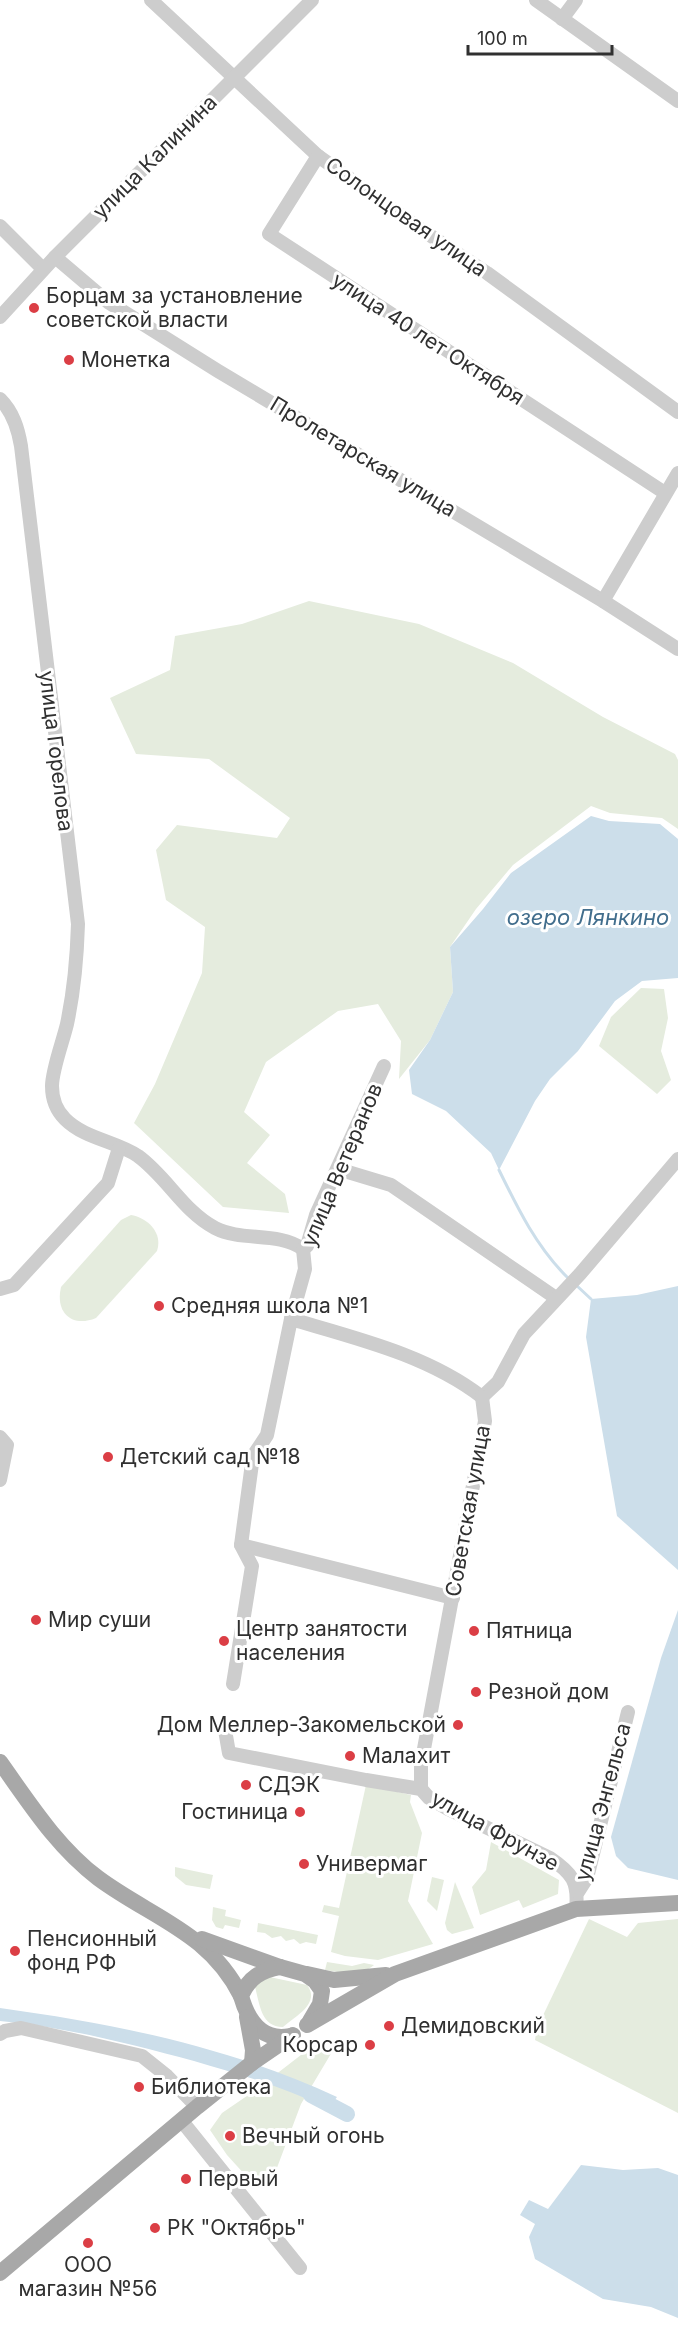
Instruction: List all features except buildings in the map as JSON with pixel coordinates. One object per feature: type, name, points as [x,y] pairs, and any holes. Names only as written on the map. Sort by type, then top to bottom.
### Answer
[{"type":"main road","points":[[0,1762],[44,1824],[65,1849],[97,1877],[130,1900],[188,1934],[212,1953],[224,1966],[259,2029],[277,2039],[293,2035]]},
{"type":"main road","points":[[0,2273],[197,2106],[252,2063],[308,2025],[395,1974],[576,1910],[678,1903]]},
{"type":"main road","points":[[188,1934],[280,1967],[334,1980],[395,1974]]},
{"type":"main road","points":[[252,2063],[254,2050],[242,2000],[245,1986],[254,1976],[280,1967]]},
{"type":"main road","points":[[305,1974],[315,1981],[322,1991],[317,2013],[308,2025]]},
{"type":"street","name":"Солонцовая улица","points":[[151,0],[318,156],[487,273],[678,412]]},
{"type":"street","name":"улица Калинина","points":[[0,317],[43,269],[312,0]]},
{"type":"street","points":[[537,0],[678,101]]},
{"type":"street","points":[[562,19],[576,0]]},
{"type":"street","name":"улица 40 лет Октября","points":[[318,156],[268,234],[665,493]]},
{"type":"street","points":[[0,226],[43,269]]},
{"type":"street","name":"Пролетарская улица","points":[[55,257],[108,302],[218,371],[603,601],[678,649]]},
{"type":"street","name":"улица Горелова","points":[[0,399],[7,406],[18,426],[21,446],[78,924],[77,954],[68,1022],[52,1085],[55,1107],[64,1119],[78,1129],[119,1148]]},
{"type":"street","points":[[603,601],[678,474]]},
{"type":"street","name":"улица Ветеранов","points":[[233,1684],[252,1566],[241,1545],[253,1456],[267,1435],[291,1319],[305,1269],[303,1249],[307,1246],[316,1215],[384,1066]]},
{"type":"street","points":[[0,1289],[14,1285],[108,1183],[119,1148],[136,1155],[149,1165],[198,1217],[212,1226],[224,1232],[294,1243],[303,1249]]},
{"type":"street","name":"Советская улица","points":[[421,1789],[421,1765],[485,1421],[482,1396],[498,1382],[524,1334],[580,1274],[678,1159]]},
{"type":"street","points":[[338,1169],[391,1185],[556,1298]]},
{"type":"street","points":[[291,1319],[377,1344],[461,1380],[482,1396]]},
{"type":"street","points":[[0,1437],[7,1445],[0,1480]]},
{"type":"street","points":[[241,1545],[453,1598]]},
{"type":"street","name":"улица Энгельса","points":[[578,1892],[587,1878],[628,1712]]},
{"type":"street","name":"улица Фрунзе","points":[[225,1730],[229,1753],[421,1789],[429,1798],[448,1809],[550,1858],[569,1873],[578,1892],[576,1910]]},
{"type":"street","points":[[0,2034],[21,2028],[142,2056],[167,2076],[197,2106]]},
{"type":"street","points":[[181,2120],[300,2268]]},
{"type":"shaded area","points":[[309,601],[419,624],[513,663],[603,717],[675,754],[678,760],[678,829],[662,818],[610,813],[591,806],[513,865],[476,909],[450,947],[453,992],[430,1040],[399,1079],[401,1041],[378,1004],[338,1011],[266,1062],[244,1112],[270,1135],[247,1163],[285,1194],[289,1213],[223,1207],[134,1123],[155,1084],[202,973],[205,927],[166,900],[156,850],[177,825],[277,838],[290,818],[209,759],[136,754],[110,698],[170,670],[175,636],[242,624]]},
{"type":"shaded area","points":[[641,988],[664,989],[668,1018],[661,1051],[671,1080],[657,1094],[599,1046],[611,1017]]},
{"type":"shaded area","points":[[131,1215],[143,1219],[153,1227],[158,1238],[157,1251],[96,1318],[80,1321],[67,1316],[61,1304],[61,1287],[121,1220]]},
{"type":"shaded area","points":[[366,1785],[411,1795],[410,1802],[422,1833],[408,1901],[433,1944],[378,1960],[331,1952],[339,1916],[322,1912],[324,1905],[339,1908]]},
{"type":"shaded area","points":[[491,1842],[559,1880],[558,1894],[523,1908],[519,1900],[480,1915],[472,1887],[486,1870]]},
{"type":"shaded area","points":[[175,1867],[213,1875],[210,1889],[186,1885],[175,1876]]},
{"type":"shaded area","points":[[432,1877],[444,1880],[437,1911],[427,1901]]},
{"type":"shaded area","points":[[455,1882],[474,1928],[452,1934],[447,1930],[445,1923]]},
{"type":"shaded area","points":[[213,1907],[226,1910],[225,1916],[241,1920],[239,1928],[225,1925],[223,1929],[216,1927],[212,1920]]},
{"type":"shaded area","points":[[589,1919],[627,1937],[638,1923],[678,1919],[678,2113],[535,2040],[537,2028]]},
{"type":"shaded area","points":[[258,1923],[318,1935],[316,1944],[306,1942],[300,1944],[294,1939],[286,1941],[281,1936],[272,1938],[265,1933],[257,1932]]},
{"type":"shaded area","points":[[327,1962],[352,1966],[364,1963],[374,1965],[357,1973],[344,1973],[325,1970]]},
{"type":"shaded area","points":[[265,1976],[307,1985],[311,1992],[311,1998],[305,2009],[283,2027],[270,2023],[260,2008],[255,1987]]},
{"type":"shaded area","points":[[319,2041],[332,2052],[301,2104],[275,2173],[257,2188],[227,2155],[210,2130],[222,2113]]},
{"type":"water","name":"озеро Лянкино","points":[[591,816],[609,821],[660,824],[678,839],[678,978],[642,981],[615,1001],[578,1051],[550,1079],[535,1101],[499,1170],[491,1153],[446,1111],[412,1094],[409,1070],[430,1040],[453,992],[450,947],[511,873]]},
{"type":"water","points":[[678,1286],[678,1570],[617,1516],[586,1337],[591,1299],[637,1295]]},
{"type":"water","points":[[678,1610],[678,1880],[628,1868],[616,1856],[611,1837],[661,1658]]},
{"type":"water","points":[[0,2008],[129,2030],[214,2051],[297,2079],[337,2097],[328,2109],[279,2088],[194,2061],[122,2042],[0,2021]]},
{"type":"water","points":[[581,2165],[623,2170],[658,2168],[678,2175],[678,2318],[651,2307],[603,2299],[535,2259],[529,2237],[535,2224],[520,2215],[529,2200],[548,2209]]},
{"type":"waterway","points":[[499,1170],[538,1241],[569,1279]]},
{"type":"waterway","points":[[576,1285],[591,1299]]},
{"type":"waterway","points":[[311,2095],[347,2114]]},
{"type":"place","name":"Борцам за установление советской власти","points":[[34,308]]},
{"type":"place","name":"Монетка","points":[[69,360]]},
{"type":"place","name":"Средняя школа №1","points":[[159,1306]]},
{"type":"place","name":"Детский сад №18","points":[[108,1457]]},
{"type":"place","name":"Мир суши","points":[[36,1620]]},
{"type":"place","name":"Пятница","points":[[474,1631]]},
{"type":"place","name":"Центр занятости населения","points":[[224,1641]]},
{"type":"place","name":"Резной дом","points":[[476,1692]]},
{"type":"place","name":"Дом Меллер-Закомельской","points":[[458,1725]]},
{"type":"place","name":"Малахит","points":[[350,1756]]},
{"type":"place","name":"СДЭК","points":[[246,1785]]},
{"type":"place","name":"Гостиница","points":[[300,1812]]},
{"type":"place","name":"Универмаг","points":[[304,1864]]},
{"type":"place","name":"Пенсионный фонд РФ","points":[[15,1951]]},
{"type":"place","name":"Демидовский","points":[[389,2026]]},
{"type":"place","name":"Корсар","points":[[370,2045]]},
{"type":"place","name":"Библиотека","points":[[139,2087]]},
{"type":"place","name":"Вечный огонь","points":[[230,2136]]},
{"type":"place","name":"Первый","points":[[186,2179]]},
{"type":"place","name":"РК \"Октябрь\"","points":[[155,2228]]},
{"type":"place","name":"ООО магазин №56","points":[[88,2243]]}]
